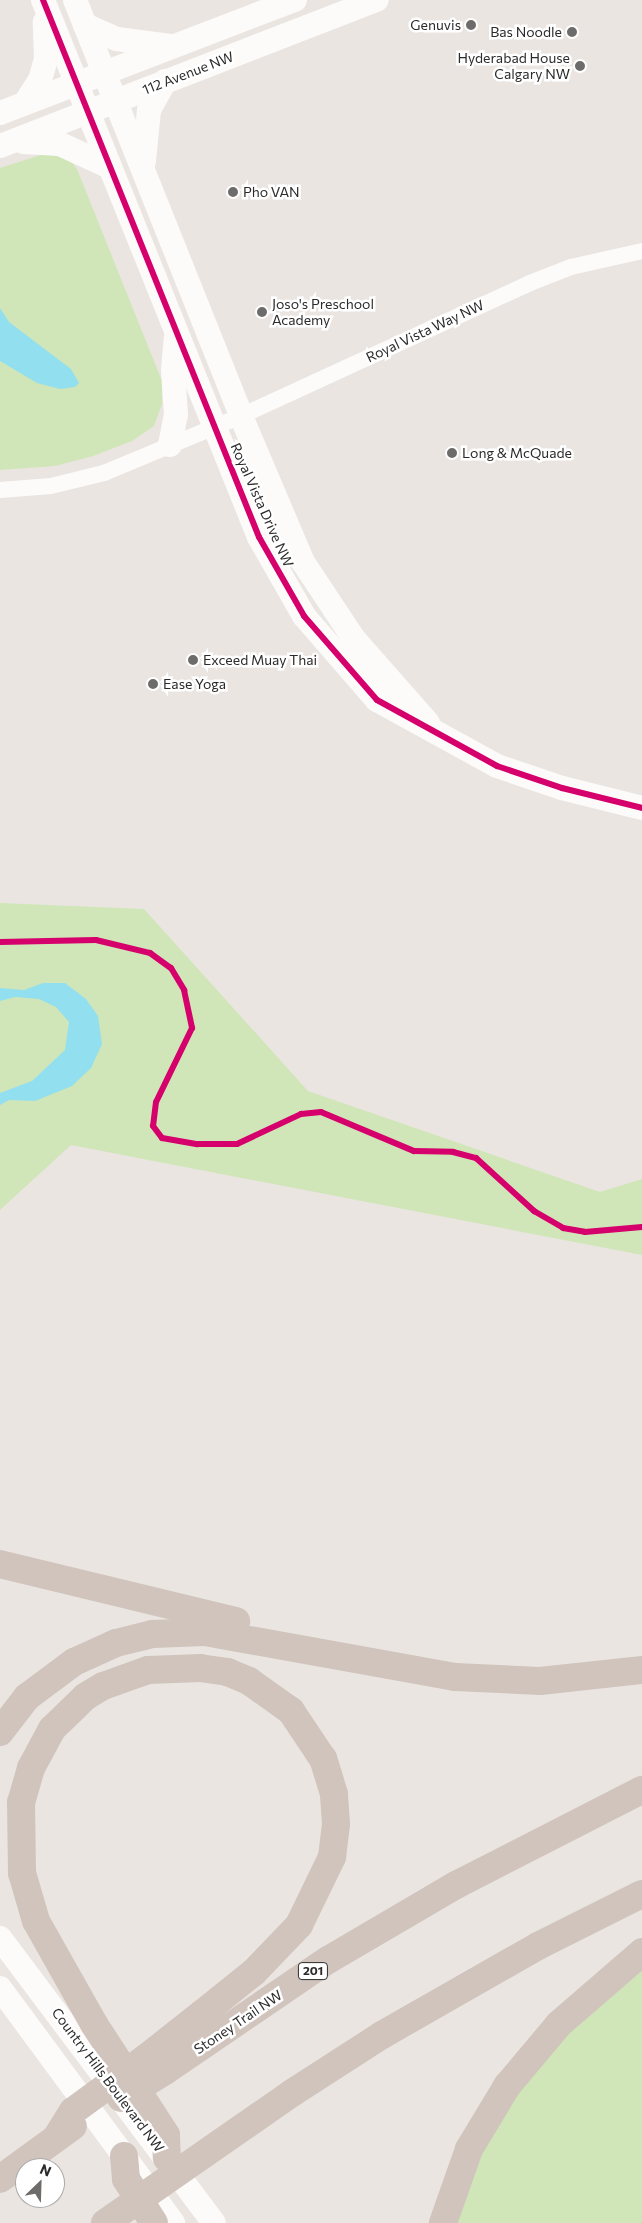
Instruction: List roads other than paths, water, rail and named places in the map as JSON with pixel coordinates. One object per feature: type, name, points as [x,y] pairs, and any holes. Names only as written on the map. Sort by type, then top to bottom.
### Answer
[{"type":"highway","points":[[0,1564],[280,1631],[319,1651]]},
{"type":"highway","points":[[0,1732],[44,1682],[74,1662],[116,1643],[154,1634],[205,1632],[455,1677],[540,1681],[642,1670]]},
{"type":"highway","points":[[58,2135],[73,2111],[254,1972],[299,1925],[318,1891],[332,1857],[336,1824],[334,1794],[323,1759],[291,1711],[249,1681],[228,1672],[201,1668],[170,1667],[148,1670],[116,1681],[69,1709],[52,1729],[31,1768],[19,1819],[22,1873],[28,1896],[44,1940],[86,2033],[166,2135],[168,2168],[132,2223]]},
{"type":"highway","name":"Stoney Trail NW","points":[[0,2179],[58,2135],[165,2071],[328,1960],[456,1884],[642,1790]]},
{"type":"highway","points":[[105,2223],[168,2168],[382,2035],[538,1946],[642,1894]]},
{"type":"highway","points":[[443,2223],[468,2149],[507,2086],[559,2024],[642,1952]]},
{"type":"highway","points":[[124,2156],[126,2179],[154,2223]]},
{"type":"street","name":"Royal Vista Drive NW","points":[[75,0],[117,101],[241,416],[303,562],[319,589],[354,639],[433,730]]},
{"type":"street","points":[[0,113],[295,0]]},
{"type":"street","name":"112 Avenue NW","points":[[6,144],[377,0]]},
{"type":"street","name":"Royal Vista Drive NW","points":[[46,6],[259,537],[304,616],[377,700],[497,766],[562,788],[642,808]]},
{"type":"street","points":[[25,103],[40,80],[46,59],[44,27],[46,6]]},
{"type":"street","points":[[85,25],[117,39],[157,42],[172,47]]},
{"type":"street","points":[[144,170],[149,110],[165,81]]},
{"type":"street","points":[[6,144],[60,144],[110,167]]},
{"type":"street","name":"Royal Vista Way NW","points":[[0,490],[51,486],[104,472],[241,416],[530,282],[571,267],[642,251]]},
{"type":"street","points":[[170,445],[176,415],[173,370],[176,334]]},
{"type":"street","name":"Country Hills Boulevard NW","points":[[0,1938],[86,2033]]},
{"type":"street","points":[[0,1988],[173,2223]]},
{"type":"street","name":"Country Hills Boulevard NW","points":[[168,2168],[214,2223]]},
{"type":"water","points":[[0,308],[9,322],[71,369],[79,383],[75,387],[60,389],[37,383],[0,361]]},
{"type":"water","points":[[43,983],[65,983],[86,999],[98,1016],[102,1044],[91,1068],[72,1086],[35,1101],[9,1100],[0,1105],[0,1093],[32,1081],[65,1050],[69,1022],[56,1007],[39,999],[15,997],[0,1001],[0,988],[24,990]]},
{"type":"place","name":"Genuvis","points":[[471,25]]},
{"type":"place","name":"Bas Noodle","points":[[572,32]]},
{"type":"place","name":"Hyderabad House Calgary NW","points":[[580,66]]},
{"type":"place","name":"Pho VAN","points":[[233,192]]},
{"type":"place","name":"Joso's Preschool Academy","points":[[262,312]]},
{"type":"place","name":"Long & McQuade","points":[[452,453]]},
{"type":"place","name":"Exceed Muay Thai","points":[[193,660]]},
{"type":"place","name":"Ease Yoga","points":[[153,684]]}]
